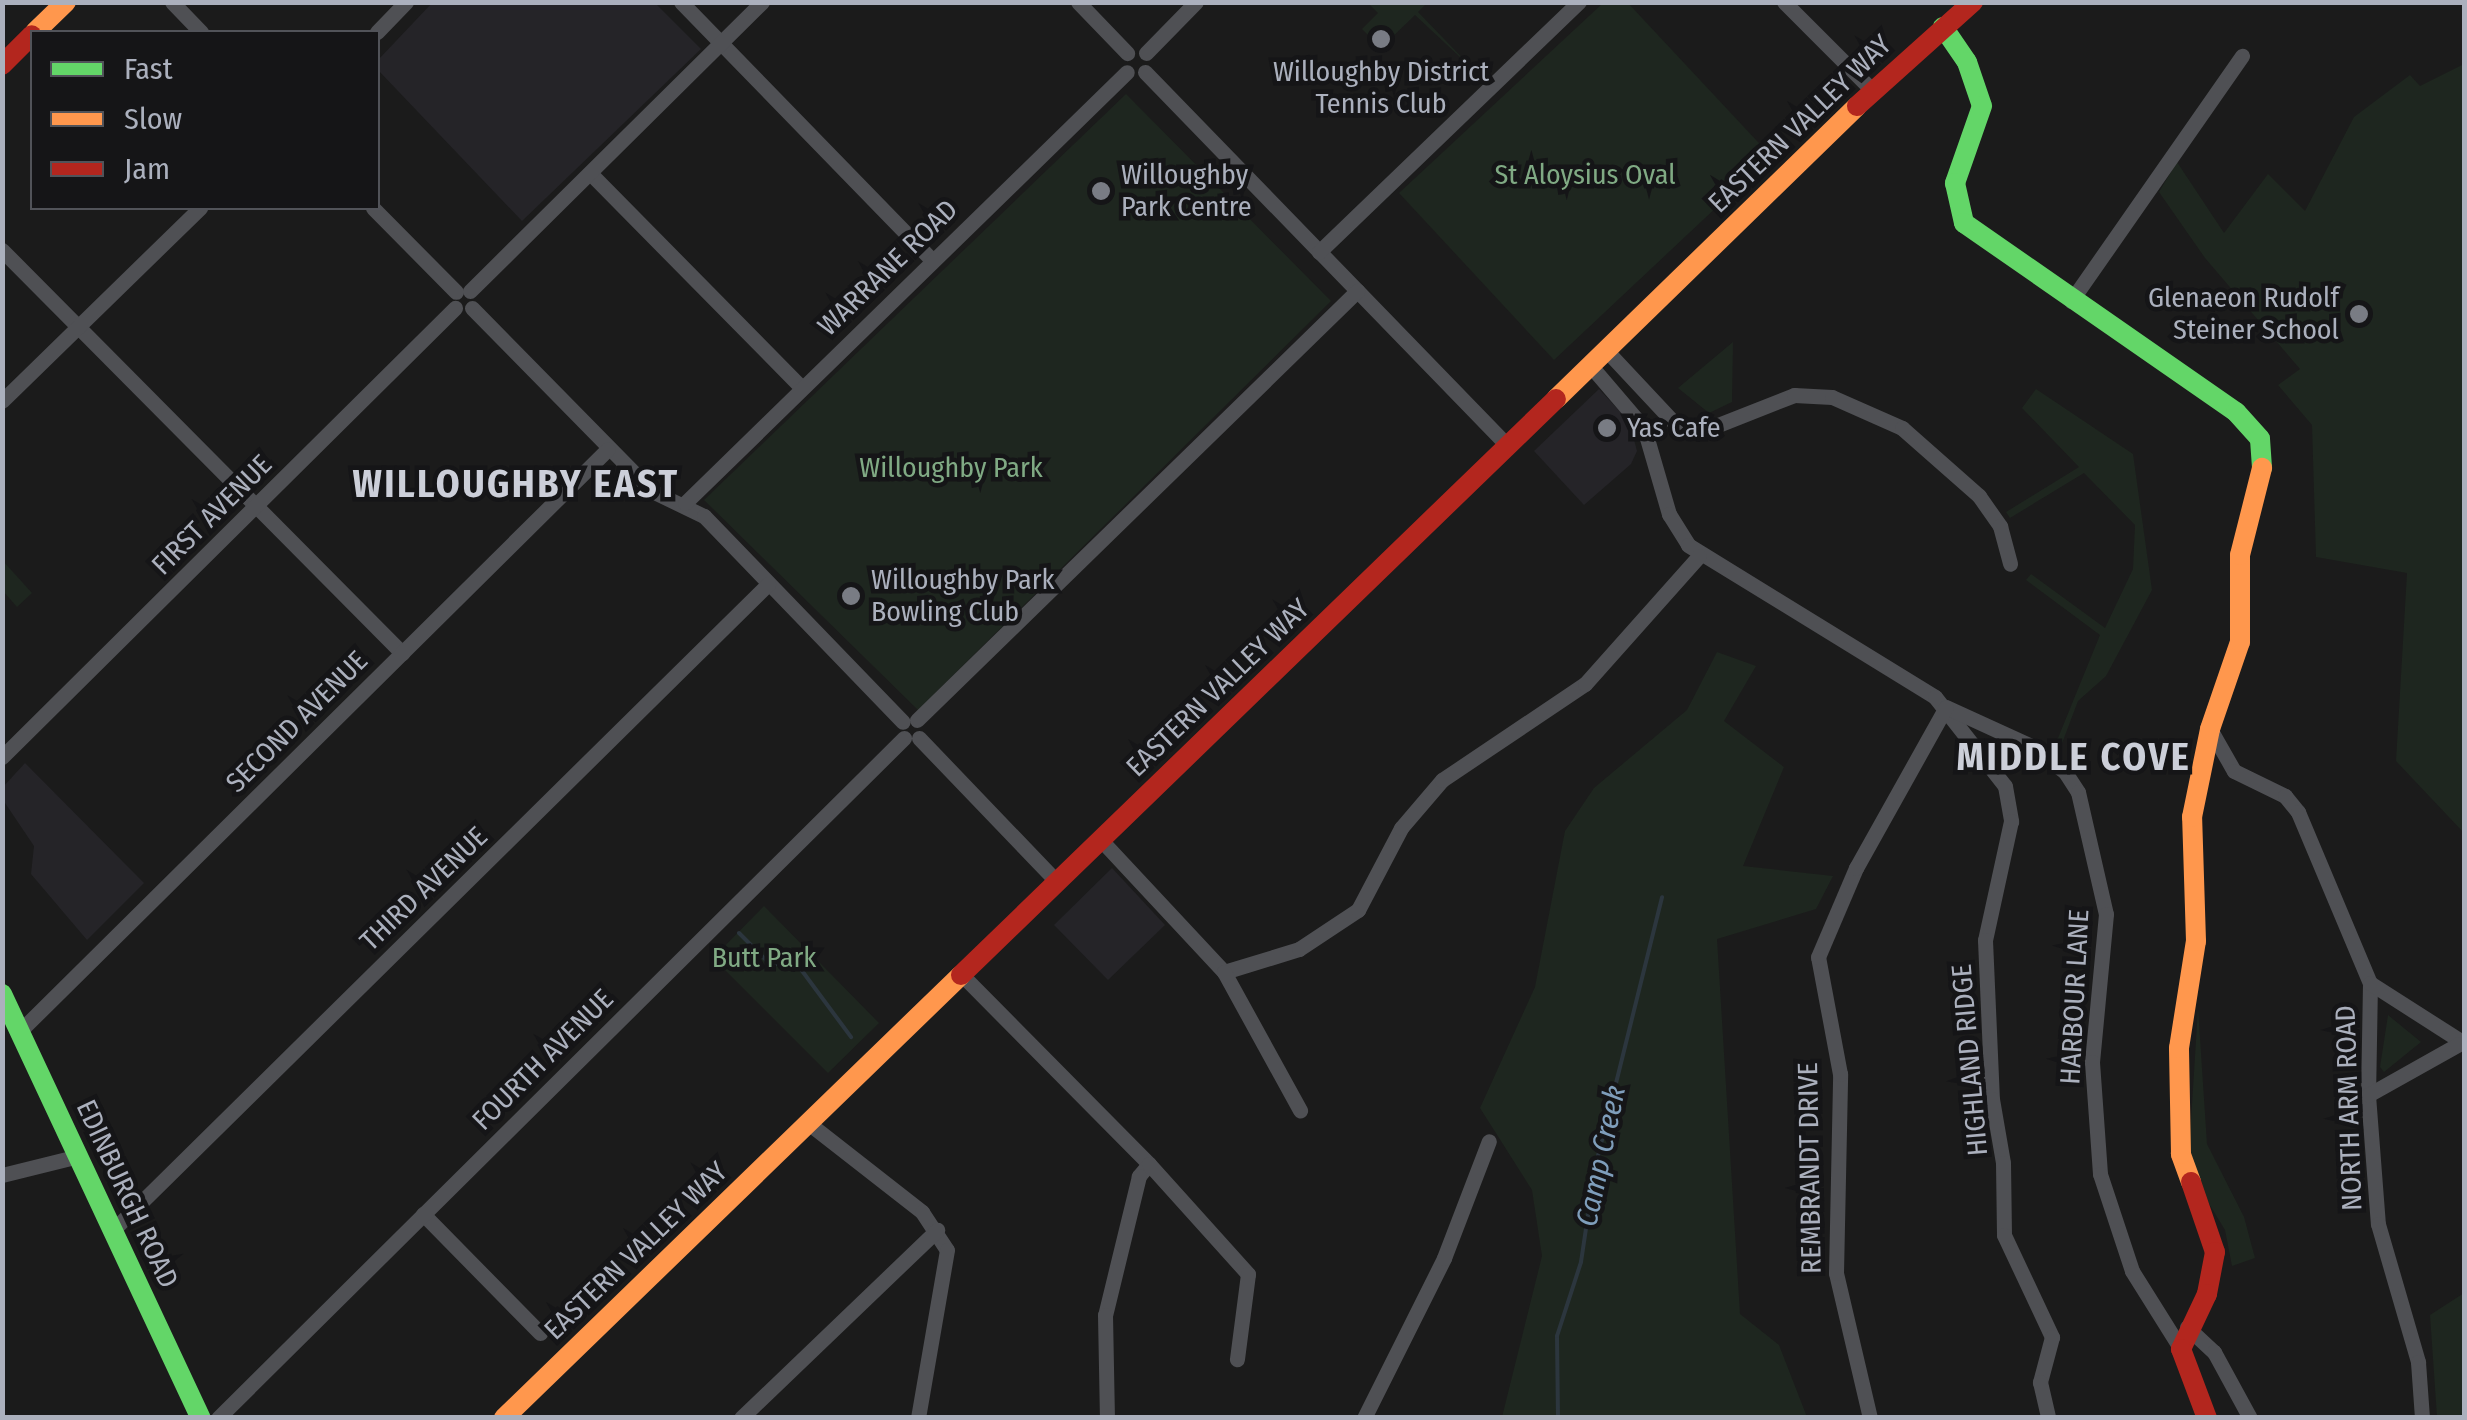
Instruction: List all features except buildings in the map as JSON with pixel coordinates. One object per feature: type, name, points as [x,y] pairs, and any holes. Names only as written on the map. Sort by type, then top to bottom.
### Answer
[{"type":"main road","points":[[38,30],[66,2]]},
{"type":"main road","name":"EASTERN VALLEY WAY","points":[[504,1418],[1873,91],[1974,2]]},
{"type":"main road","points":[[1942,27],[1964,55],[1982,106],[1955,183],[1958,211],[1973,232],[2236,412],[2260,439],[2265,478],[2237,576],[2240,642],[2210,729],[2192,817],[2196,941],[2179,1048],[2183,1171],[2215,1252],[2208,1294],[2187,1328],[2181,1349],[2207,1418]]},
{"type":"main road","points":[[2,65],[30,38]]},
{"type":"main road","name":"EDINBURGH ROAD","points":[[2,994],[202,1418]]},
{"type":"street","points":[[172,2],[199,30]]},
{"type":"street","points":[[378,30],[406,2]]},
{"type":"street","points":[[681,2],[932,260]]},
{"type":"street","name":"FIRST AVENUE","points":[[2,757],[762,2]]},
{"type":"street","points":[[1078,2],[1126,53],[1128,72],[1145,72],[1507,445]]},
{"type":"street","points":[[1145,72],[1146,53],[1196,2]]},
{"type":"street","points":[[1320,252],[1579,2]]},
{"type":"street","points":[[1784,2],[1873,91]]},
{"type":"street","points":[[1126,53],[1146,53]]},
{"type":"street","points":[[2071,302],[2242,56]]},
{"type":"street","name":"WARRANE ROAD","points":[[685,503],[1128,72]]},
{"type":"street","points":[[591,174],[800,387]]},
{"type":"street","points":[[2,401],[198,210]]},
{"type":"street","points":[[375,210],[652,491],[685,503],[768,584],[1057,882]]},
{"type":"street","points":[[2,250],[402,654]]},
{"type":"street","name":"FOURTH AVENUE","points":[[218,1418],[1357,291]]},
{"type":"street","points":[[1606,349],[1678,426],[1718,425],[1794,395],[1832,397],[1886,420],[1931,449],[1979,496],[2000,526],[2010,564]]},
{"type":"street","points":[[1590,364],[1644,428],[1668,514],[1700,556],[1946,707]]},
{"type":"street","name":"SECOND AVENUE","points":[[20,1031],[608,448]]},
{"type":"street","points":[[1224,972],[1299,949],[1358,910],[1401,828],[1442,780],[1586,684],[1700,556]]},
{"type":"street","name":"THIRD AVENUE","points":[[114,1229],[768,584]]},
{"type":"street","name":"HARBOUR LANE","points":[[1946,707],[2031,746],[2064,772],[2078,792],[2106,914],[2092,1062],[2100,1174],[2132,1271],[2181,1349]]},
{"type":"street","name":"REMBRANDT DRIVE","points":[[1870,1418],[1836,1273],[1840,1074],[1818,957],[1856,868],[1946,707]]},
{"type":"street","name":"HIGHLAND RIDGE","points":[[1946,707],[1997,771],[2010,803],[2009,837],[1985,940],[1992,1099],[2003,1164],[2004,1235],[2052,1337],[2040,1382],[2048,1418]]},
{"type":"street","name":"NORTH ARM ROAD","points":[[2210,729],[2234,771],[2285,796],[2298,812],[2370,983],[2368,1095],[2378,1224],[2418,1362],[2422,1418]]},
{"type":"street","points":[[1101,840],[1224,972],[1300,1110]]},
{"type":"street","points":[[961,974],[1149,1164],[1248,1274],[1237,1359]]},
{"type":"street","points":[[2368,1095],[2462,1044],[2370,983]]},
{"type":"street","points":[[807,1122],[938,1230],[949,1262],[918,1418]]},
{"type":"street","points":[[1364,1418],[1444,1258],[1489,1141]]},
{"type":"street","points":[[2,1175],[79,1156]]},
{"type":"street","points":[[1108,1418],[1105,1315],[1139,1176],[1149,1164]]},
{"type":"street","points":[[423,1214],[540,1333]]},
{"type":"street","points":[[741,1418],[938,1230]]},
{"type":"street","points":[[2187,1328],[2214,1352],[2250,1418]]},
{"type":"shaded area","points":[[432,3],[655,3],[701,49],[522,221],[380,72],[380,58]]},
{"type":"shaded area","points":[[1599,389],[1629,421],[1637,451],[1631,464],[1584,505],[1534,451]]},
{"type":"shaded area","points":[[25,763],[144,883],[87,940],[31,874],[34,846],[3,800],[3,787]]},
{"type":"shaded area","points":[[1112,868],[1165,925],[1108,980],[1054,925]]},
{"type":"green space","name":"Willoughby District Tennis Club","points":[[1368,3],[1427,3],[1418,12],[1477,73],[1415,15],[1381,48],[1362,29],[1378,13]]},
{"type":"green space","name":"St Aloysius Oval","points":[[1603,3],[1628,3],[1771,156],[1554,360],[1399,193]]},
{"type":"green space","name":"Glenaeon Rudolf Steiner School","points":[[2464,64],[2464,833],[2396,761],[2407,573],[2316,557],[2312,425],[2278,385],[2300,369],[2205,258],[2159,192],[2177,162],[2224,233],[2268,174],[2305,211],[2354,117],[2410,75],[2420,86]]},
{"type":"green space","name":"Willoughby Park","points":[[1126,94],[1331,301],[918,710],[704,500]]},
{"type":"green space","points":[[1733,342],[1732,402],[1709,413],[1678,388]]},
{"type":"green space","points":[[2036,389],[2133,454],[2152,590],[2106,676],[2078,701],[2061,746],[2049,753],[2044,750],[2058,738],[2100,635],[2026,580],[2031,574],[2105,628],[2133,569],[2135,525],[2084,473],[2010,518],[2006,512],[2079,467],[2022,408]]},
{"type":"green space","points":[[3,561],[32,593],[17,607],[3,591]]},
{"type":"green space","points":[[1717,652],[1756,666],[1724,721],[1784,767],[1743,866],[1833,876],[1816,909],[1717,939],[1740,1314],[1779,1345],[1807,1417],[1502,1417],[1542,1256],[1532,1190],[1480,1108],[1535,987],[1565,831],[1594,788],[1687,710]]},
{"type":"green space","name":"Butt Park","points":[[764,906],[879,1023],[828,1073],[713,958]]},
{"type":"green space","points":[[2198,1008],[2207,1144],[2244,1217],[2255,1258],[2232,1266],[2225,1230],[2188,1169]]},
{"type":"green space","points":[[2388,1015],[2421,1042],[2384,1072],[2380,1067]]},
{"type":"green space","points":[[2464,1293],[2464,1417],[2437,1417],[2430,1315]]},
{"type":"waterway","name":"Camp Creek","points":[[1558,1418],[1557,1336],[1581,1262],[1595,1168],[1662,897]]},
{"type":"waterway","points":[[739,933],[770,964],[797,964],[851,1037]]},
{"type":"traffic: fast","points":[[1943,27],[1967,62],[1982,106],[1955,183],[1964,223],[2236,412],[2260,439],[2262,468]]},
{"type":"traffic: fast","points":[[2,994],[201,1418]]},
{"type":"traffic: slow","points":[[37,30],[66,2]]},
{"type":"traffic: slow","points":[[1556,399],[1857,106]]},
{"type":"traffic: slow","points":[[2191,1182],[2181,1154],[2179,1048],[2196,941],[2192,817],[2210,729],[2240,642],[2240,555],[2262,468]]},
{"type":"traffic: slow","points":[[504,1418],[961,975]]},
{"type":"traffic: jam","points":[[1857,106],[1973,2]]},
{"type":"traffic: jam","points":[[2,65],[30,37]]},
{"type":"traffic: jam","points":[[961,975],[1556,399]]},
{"type":"traffic: jam","points":[[2191,1182],[2215,1252],[2207,1294],[2181,1349],[2207,1418]]},
{"type":"place","name":"Willoughby District Tennis Club","points":[[1381,39]]},
{"type":"place","name":"Willoughby Park Centre","points":[[1101,191]]},
{"type":"place","name":"Glenaeon Rudolf Steiner School","points":[[2359,314]]},
{"type":"place","name":"Yas Cafe","points":[[1607,428]]},
{"type":"place","name":"Willoughby Park Bowling Club","points":[[851,596]]},
{"type":"district","name":"WILLOUGHBY EAST","points":[[516,485]]},
{"type":"district","name":"MIDDLE COVE","points":[[2074,758]]}]
